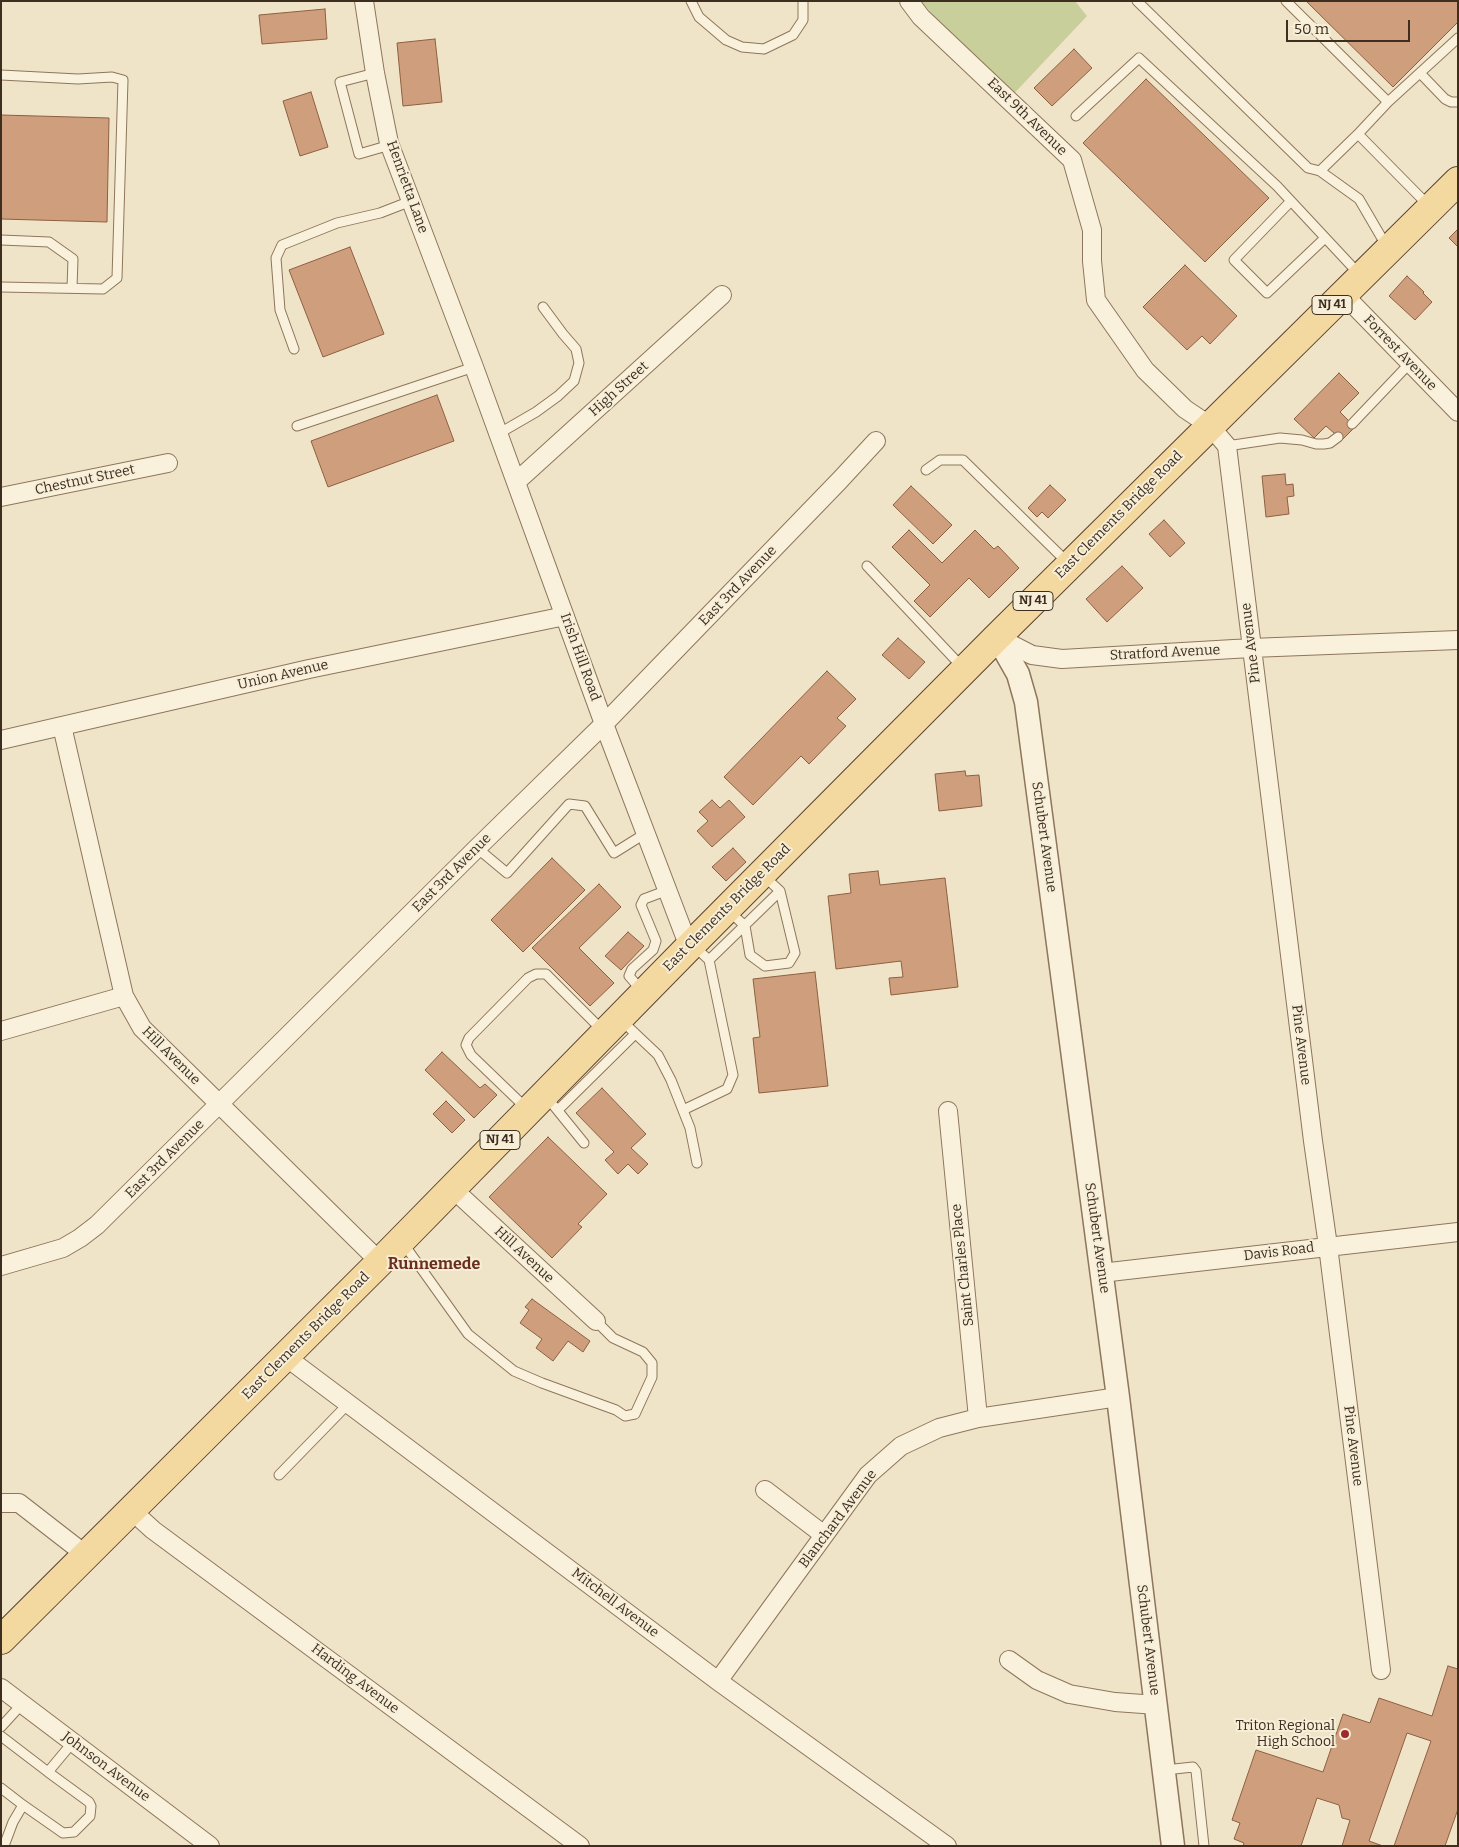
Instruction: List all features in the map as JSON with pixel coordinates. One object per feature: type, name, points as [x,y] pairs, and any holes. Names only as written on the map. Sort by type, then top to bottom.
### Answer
[{"type":"main road","name":"East Clements Bridge Road","points":[[1,1640],[453,1189],[544,1105],[620,1028],[644,994],[736,917],[771,882],[997,637],[1458,180]]},
{"type":"street","name":"Henrietta Lane","points":[[364,1],[375,73],[390,145],[474,367]]},
{"type":"street","name":"East 9th Avenue","points":[[909,1],[921,17],[1072,160],[1092,230],[1092,260],[1096,300],[1145,370],[1186,409],[1209,425]]},
{"type":"street","name":"Forrest Avenue","points":[[1352,285],[1410,363],[1458,412]]},
{"type":"street","name":"High Street","points":[[516,482],[722,295]]},
{"type":"street","name":"Irish Hill Road","points":[[474,367],[604,724],[668,890],[697,950]]},
{"type":"street","points":[[1209,425],[1227,446]]},
{"type":"street","name":"East 3rd Avenue","points":[[1,1266],[63,1248],[97,1225],[604,724],[876,441]]},
{"type":"street","name":"Pine Avenue","points":[[1227,446],[1313,1142],[1328,1246],[1381,1670]]},
{"type":"street","name":"Chestnut Street","points":[[1,497],[168,462]]},
{"type":"street","name":"Union Avenue","points":[[1,740],[309,669],[565,616]]},
{"type":"street","name":"Stratford Avenue","points":[[997,637],[1032,655],[1062,659],[1251,648],[1458,640]]},
{"type":"street","name":"Schubert Avenue","points":[[997,637],[1018,674],[1026,702],[1118,1398],[1174,1846]]},
{"type":"street","name":"Hill Avenue","points":[[62,726],[124,996],[142,1028],[380,1262]]},
{"type":"street","points":[[1,1031],[124,996]]},
{"type":"street","name":"Saint Charles Place","points":[[948,1111],[978,1418]]},
{"type":"street","name":"Hill Avenue","points":[[453,1189],[596,1321]]},
{"type":"street","name":"Davis Road","points":[[1101,1272],[1458,1232]]},
{"type":"street","name":"Mitchell Avenue","points":[[286,1357],[718,1681],[947,1846]]},
{"type":"street","name":"Blanchard Avenue","points":[[718,1681],[868,1475],[901,1446],[939,1428],[978,1418],[1118,1398]]},
{"type":"street","points":[[765,1490],[824,1535]]},
{"type":"street","points":[[1,1503],[19,1503],[86,1554]]},
{"type":"street","name":"Harding Avenue","points":[[132,1510],[153,1530],[580,1846]]},
{"type":"street","points":[[1009,1660],[1037,1680],[1069,1694],[1115,1702],[1156,1705]]},
{"type":"street","name":"Johnson Avenue","points":[[1,1688],[210,1846]]},
{"type":"lane","points":[[691,1],[699,17],[726,40],[742,47],[764,49],[793,35],[803,20],[803,1]]},
{"type":"lane","points":[[1137,1],[1308,168],[1320,171],[1359,199],[1388,250]]},
{"type":"lane","points":[[1286,1],[1388,102]]},
{"type":"lane","points":[[1320,171],[1388,102],[1458,38]]},
{"type":"lane","points":[[1076,116],[1139,58],[1277,186],[1325,238],[1352,285]]},
{"type":"lane","points":[[375,73],[340,82],[359,154],[390,145]]},
{"type":"lane","points":[[1420,73],[1445,99],[1451,102],[1458,102]]},
{"type":"lane","points":[[1,75],[78,78],[112,77],[123,80],[117,278],[103,289],[1,287]]},
{"type":"lane","points":[[1358,134],[1431,208]]},
{"type":"lane","points":[[294,348],[280,310],[276,258],[282,246],[337,223],[380,213],[411,201]]},
{"type":"lane","points":[[1291,201],[1234,260],[1267,293],[1325,238]]},
{"type":"lane","points":[[1,240],[49,242],[73,259],[72,288]]},
{"type":"lane","points":[[498,434],[536,412],[558,396],[574,381],[579,363],[576,349],[544,307]]},
{"type":"lane","points":[[1352,424],[1410,363]]},
{"type":"lane","points":[[297,426],[474,367]]},
{"type":"lane","points":[[1227,446],[1280,438],[1324,444],[1330,443],[1338,437]]},
{"type":"lane","points":[[926,470],[940,460],[963,460],[1070,564]]},
{"type":"lane","points":[[867,566],[965,670]]},
{"type":"lane","points":[[477,848],[507,873],[569,804],[585,806],[614,853],[646,833]]},
{"type":"lane","points":[[736,917],[750,955],[765,966],[789,963],[795,953],[771,882]]},
{"type":"lane","points":[[644,994],[629,976],[632,969],[653,950],[656,941],[641,906],[644,899],[668,890]]},
{"type":"lane","points":[[683,1110],[727,1089],[733,1075],[697,950]]},
{"type":"lane","points":[[584,1143],[544,1105],[471,1055],[466,1045],[469,1038],[528,978],[536,974],[546,974],[658,1055],[671,1080],[690,1128],[697,1163]]},
{"type":"lane","points":[[402,1241],[468,1334],[514,1371],[616,1410],[625,1416],[635,1414],[652,1377],[652,1363],[643,1352],[613,1338],[596,1321]]},
{"type":"lane","points":[[279,1475],[348,1404]]},
{"type":"lane","points":[[1,1727],[22,1704]]},
{"type":"lane","points":[[1,1736],[89,1802],[91,1806],[90,1816],[74,1832],[64,1833],[1,1788]]},
{"type":"lane","points":[[48,1772],[73,1742]]},
{"type":"lane","points":[[1164,1770],[1193,1767],[1196,1771],[1204,1846]]},
{"type":"lane","points":[[4,1846],[13,1822],[23,1805]]},
{"type":"green space","points":[[921,1],[1075,1],[1087,16],[1007,101]]},
{"type":"building","points":[[1306,1],[1458,1],[1458,22],[1393,87]]},
{"type":"building","points":[[325,9],[327,39],[262,44],[259,15]]},
{"type":"building","points":[[435,39],[442,102],[403,106],[397,43]]},
{"type":"building","points":[[1074,49],[1092,68],[1052,106],[1034,88]]},
{"type":"building","points":[[1146,79],[1269,198],[1205,262],[1083,143]]},
{"type":"building","points":[[311,92],[328,147],[300,156],[283,101]]},
{"type":"building","points":[[1,115],[109,118],[107,222],[1,219]]},
{"type":"building","points":[[1458,229],[1458,247],[1449,238]]},
{"type":"building","points":[[350,247],[384,334],[323,357],[289,270]]},
{"type":"building","points":[[1185,265],[1237,316],[1210,344],[1202,336],[1187,350],[1143,307]]},
{"type":"building","points":[[1407,276],[1432,302],[1415,320],[1389,296]]},
{"type":"building","points":[[1339,373],[1359,393],[1340,412],[1355,427],[1342,440],[1326,426],[1314,438],[1294,419]]},
{"type":"building","points":[[437,395],[454,441],[328,487],[311,441]]},
{"type":"building","points":[[1285,474],[1286,485],[1293,484],[1294,496],[1287,497],[1289,514],[1266,517],[1262,476]]},
{"type":"building","points":[[1050,485],[1066,500],[1048,518],[1042,512],[1037,517],[1028,508]]},
{"type":"building","points":[[911,486],[952,525],[933,544],[893,505]]},
{"type":"building","points":[[1164,520],[1185,543],[1170,557],[1149,534]]},
{"type":"building","points":[[909,530],[942,563],[975,530],[994,549],[998,546],[1019,568],[989,598],[969,578],[930,617],[914,601],[930,585],[892,547]]},
{"type":"building","points":[[1122,566],[1143,588],[1107,622],[1086,599]]},
{"type":"building","points":[[898,638],[925,662],[909,679],[882,655]]},
{"type":"building","points":[[827,671],[856,699],[837,718],[846,726],[809,764],[801,756],[753,805],[724,777]]},
{"type":"building","points":[[965,771],[966,776],[979,775],[982,806],[939,811],[935,774]]},
{"type":"building","points":[[712,800],[720,808],[729,800],[745,817],[712,847],[697,831],[708,821],[699,812]]},
{"type":"building","points":[[733,848],[746,862],[726,881],[712,867]]},
{"type":"building","points":[[552,858],[585,890],[523,952],[491,920]]},
{"type":"building","points":[[878,871],[880,885],[945,878],[958,987],[891,995],[889,978],[903,977],[901,961],[836,969],[828,896],[851,893],[849,874]]},
{"type":"building","points":[[599,884],[621,907],[579,948],[614,983],[590,1006],[532,948]]},
{"type":"building","points":[[628,932],[644,946],[621,970],[605,956]]},
{"type":"building","points":[[815,972],[828,1086],[759,1093],[753,1038],[760,1037],[753,979]]},
{"type":"building","points":[[442,1052],[480,1088],[485,1084],[497,1095],[474,1118],[425,1070]]},
{"type":"building","points":[[602,1088],[646,1134],[631,1148],[648,1164],[638,1174],[628,1164],[618,1174],[605,1160],[614,1152],[576,1113]]},
{"type":"building","points":[[446,1101],[465,1120],[452,1133],[433,1114]]},
{"type":"building","points":[[548,1137],[607,1194],[578,1224],[582,1227],[552,1258],[489,1197]]},
{"type":"building","points":[[532,1299],[590,1341],[583,1352],[568,1341],[553,1361],[536,1348],[542,1339],[520,1323],[529,1310],[525,1307]]},
{"type":"building","points":[[1448,1666],[1458,1669],[1458,1809],[1445,1846],[1394,1846],[1431,1741],[1407,1733],[1369,1841],[1383,1846],[1342,1846],[1350,1820],[1342,1818],[1339,1805],[1317,1798],[1301,1846],[1243,1846],[1244,1843],[1234,1839],[1240,1823],[1232,1820],[1256,1750],[1323,1772],[1343,1714],[1370,1723],[1379,1698],[1432,1716]]},
{"type":"place","name":"Triton Regional High School","points":[[1345,1734]]},
{"type":"district","name":"Runnemede","points":[[434,1265]]}]
